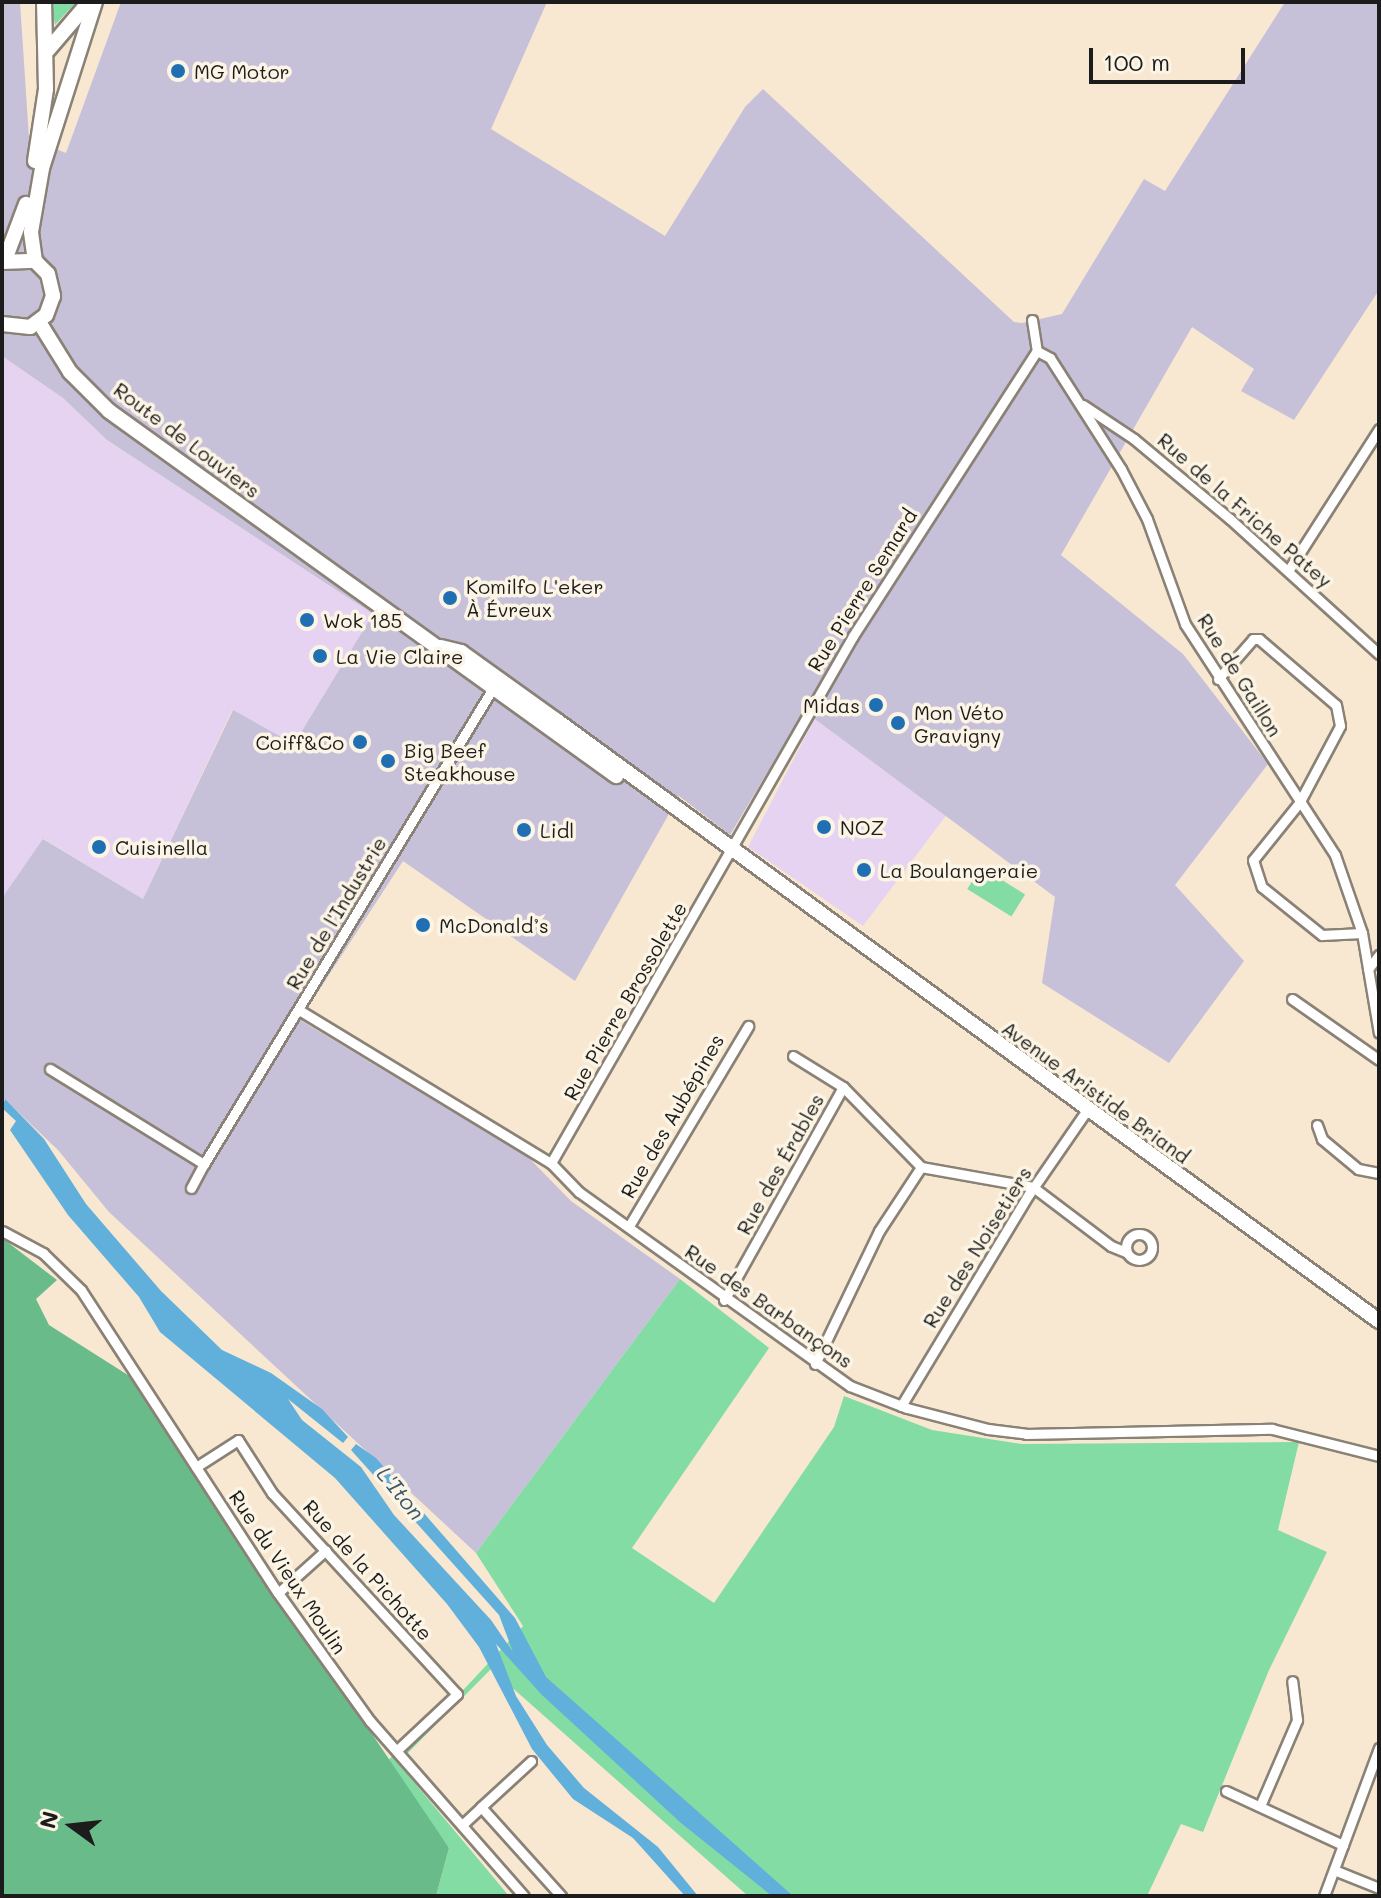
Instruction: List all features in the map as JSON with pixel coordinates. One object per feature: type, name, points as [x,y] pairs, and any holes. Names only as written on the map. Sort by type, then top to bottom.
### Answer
[{"type":"main road","points":[[4,261],[18,237],[42,129],[48,50],[44,2]]},
{"type":"main road","points":[[48,50],[89,2]]},
{"type":"main road","points":[[2,324],[19,328],[39,322],[53,296],[48,274],[35,261],[31,232],[42,168],[95,2]]},
{"type":"main road","points":[[4,261],[35,261]]},
{"type":"main road","name":"Route de Louviers","points":[[39,322],[70,372],[109,411],[292,541]]},
{"type":"main road","name":"Avenue Aristide Briand","points":[[292,541],[790,894],[1379,1321]]},
{"type":"street","points":[[1032,320],[1037,351]]},
{"type":"street","name":"Rue de Gaillon","points":[[1037,351],[1050,358],[1080,403],[1147,519],[1185,624],[1335,855],[1362,933],[1379,1032]]},
{"type":"street","name":"Rue Pierre Semard","points":[[731,853],[853,636],[1037,351]]},
{"type":"street","name":"Rue de la Friche Patey","points":[[1080,403],[1134,439],[1230,519],[1379,654]]},
{"type":"street","points":[[1288,571],[1379,429]]},
{"type":"street","points":[[1218,679],[1259,639],[1336,705],[1340,726],[1299,803],[1253,860],[1262,887],[1322,935],[1362,933]]},
{"type":"street","name":"Rue de l'Industrie","points":[[191,1188],[495,685]]},
{"type":"street","name":"Rue Pierre Brossolette","points":[[551,1163],[731,853]]},
{"type":"street","points":[[1368,969],[1379,955]]},
{"type":"street","points":[[1292,999],[1379,1060]]},
{"type":"street","name":"Rue des Barbançons","points":[[299,1010],[551,1163],[579,1192],[815,1364],[901,1406],[1026,1434],[1272,1429],[1379,1456]]},
{"type":"street","name":"Rue des Aubépines","points":[[629,1226],[748,1026]]},
{"type":"street","points":[[793,1056],[843,1087],[921,1167],[1033,1187],[1111,1246],[1126,1252]]},
{"type":"street","points":[[50,1069],[204,1164]]},
{"type":"street","name":"Rue des Érables","points":[[724,1300],[843,1087]]},
{"type":"street","name":"Rue des Noisetiers","points":[[901,1406],[1033,1187],[1087,1110]]},
{"type":"street","points":[[1317,1125],[1322,1139],[1358,1169],[1379,1173]]},
{"type":"street","points":[[815,1364],[879,1231],[921,1167]]},
{"type":"street","name":"Rue du Vieux Moulin","points":[[2,1231],[43,1253],[109,1327],[278,1593],[396,1751],[524,1896]]},
{"type":"street","name":"Rue de la Pichotte","points":[[196,1467],[238,1440],[272,1493],[457,1694],[396,1751]]},
{"type":"street","points":[[278,1593],[326,1550]]},
{"type":"street","points":[[1260,1806],[1297,1720],[1292,1681]]},
{"type":"street","points":[[1324,1896],[1379,1748]]},
{"type":"street","points":[[462,1825],[531,1761]]},
{"type":"street","points":[[1226,1791],[1343,1845]]},
{"type":"street","points":[[481,1807],[561,1896]]},
{"type":"street","points":[[1334,1870],[1379,1888]]},
{"type":"shaded area","points":[[2,2],[20,2],[29,138],[66,153],[121,2],[547,2],[491,129],[665,236],[745,107],[763,89],[1014,322],[1022,323],[1062,314],[1144,179],[1165,191],[1285,2],[1379,2],[1379,290],[1294,420],[1241,391],[1254,369],[1192,327],[1061,555],[1183,654],[1268,764],[1175,885],[1244,961],[1169,1063],[1042,983],[1055,897],[804,711],[730,835],[679,796],[575,981],[403,861],[310,1004],[302,1021],[529,1158],[571,1201],[680,1279],[476,1553],[109,1212],[58,1150],[2,1097],[2,898],[43,839],[143,899],[233,710],[294,744],[373,614],[107,440],[63,398],[2,356]]},
{"type":"shaded area","points":[[2,356],[63,398],[107,440],[373,614],[294,744],[232,710],[143,899],[44,839],[2,898]]},
{"type":"shaded area","points":[[815,718],[948,813],[863,926],[748,847]]},
{"type":"green space","points":[[51,2],[76,2],[55,25]]},
{"type":"green space","points":[[981,867],[1025,895],[1011,917],[967,889]]},
{"type":"green space","points":[[2,1238],[57,1280],[36,1299],[49,1325],[131,1377],[449,1848],[436,1896],[2,1896]]},
{"type":"green space","points":[[680,1279],[769,1348],[632,1548],[714,1603],[834,1427],[844,1396],[932,1430],[1022,1444],[1299,1442],[1278,1530],[1327,1552],[1269,1670],[1203,1832],[1181,1824],[1147,1896],[748,1896],[491,1669],[398,1763],[509,1896],[436,1896],[449,1848],[386,1762],[453,1701],[523,1626],[476,1553]]},
{"type":"water","name":"L'Iton","points":[[5,1099],[44,1139],[86,1204],[161,1291],[222,1350],[271,1373],[322,1409],[348,1437],[343,1443],[288,1399],[302,1420],[361,1467],[394,1515],[491,1620],[513,1652],[499,1615],[351,1450],[356,1444],[376,1458],[515,1618],[546,1677],[793,1896],[772,1896],[681,1823],[542,1695],[496,1644],[516,1696],[547,1745],[584,1788],[658,1847],[698,1896],[685,1896],[633,1838],[573,1799],[532,1749],[479,1647],[447,1604],[335,1478],[160,1332],[139,1297],[68,1215],[10,1130],[16,1121],[2,1108]]},
{"type":"place","name":"MG Motor","points":[[178,71]]},
{"type":"place","name":"Komilfo L'eker À Évreux","points":[[450,598]]},
{"type":"place","name":"Wok 185","points":[[307,620]]},
{"type":"place","name":"La Vie Claire","points":[[320,656]]},
{"type":"place","name":"Midas","points":[[876,705]]},
{"type":"place","name":"Mon Véto Gravigny","points":[[898,723]]},
{"type":"place","name":"Coiff&Co","points":[[360,742]]},
{"type":"place","name":"Big Beef Steakhouse","points":[[388,761]]},
{"type":"place","name":"NOZ","points":[[824,827]]},
{"type":"place","name":"Lidl","points":[[524,830]]},
{"type":"place","name":"Cuisinella","points":[[99,847]]},
{"type":"place","name":"La Boulangeraie","points":[[864,870]]},
{"type":"place","name":"McDonald’s","points":[[423,925]]}]
